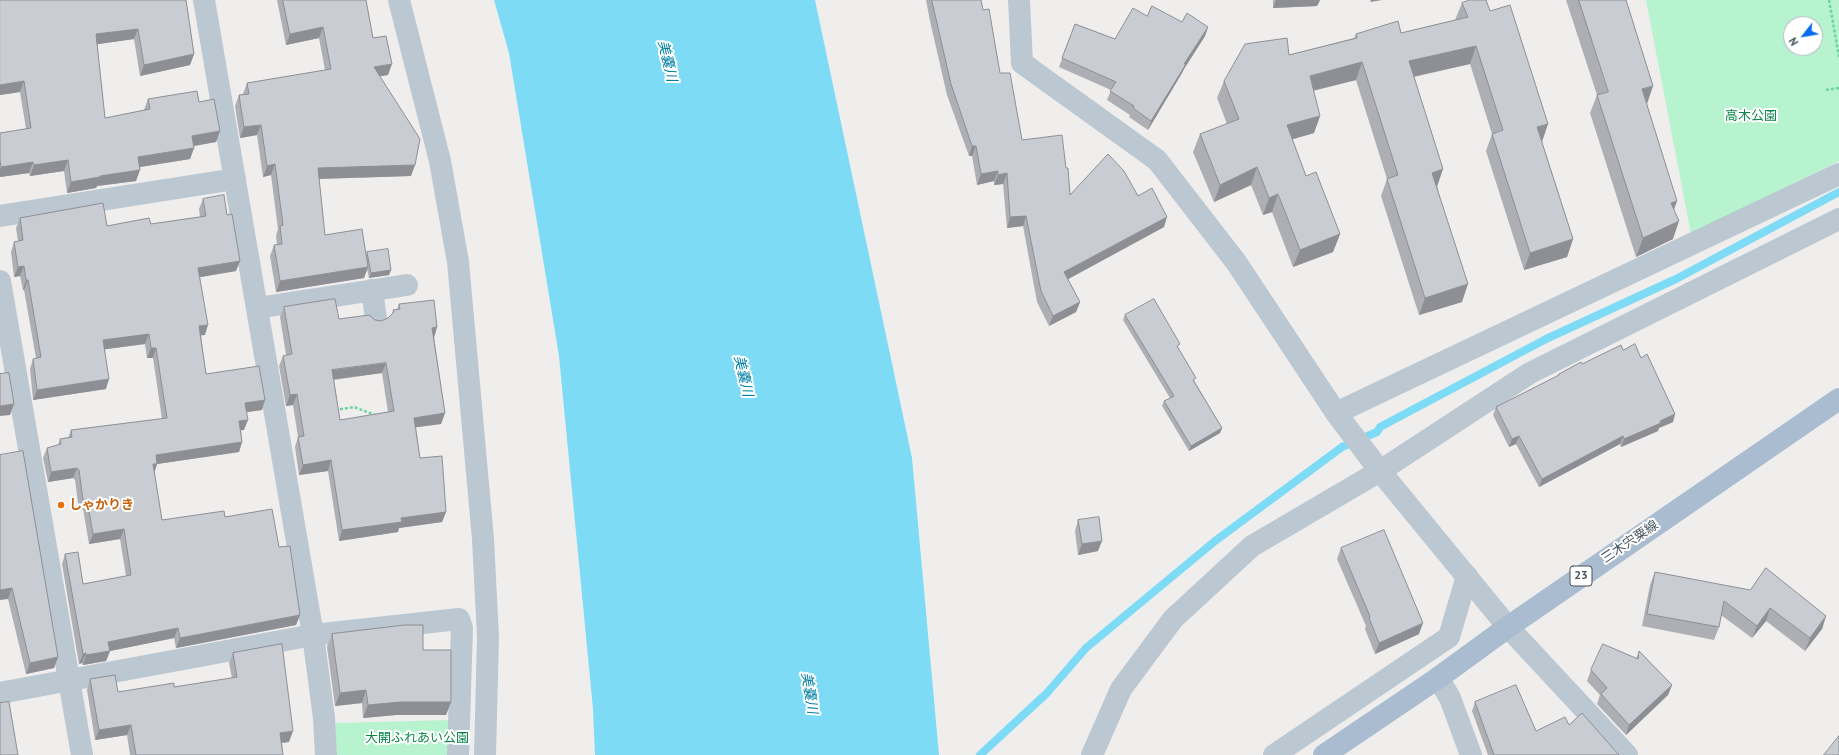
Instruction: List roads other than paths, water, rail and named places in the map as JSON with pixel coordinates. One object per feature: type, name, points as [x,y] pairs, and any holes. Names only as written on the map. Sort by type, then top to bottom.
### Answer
[{"type":"main road","name":"三木宍粟線","points":[[1324,755],[1438,678],[1508,626],[1839,399]]},
{"type":"street","points":[[204,0],[313,635],[324,718],[326,755]]},
{"type":"street","points":[[399,0],[440,161],[458,262],[483,539],[488,637],[485,755]]},
{"type":"street","points":[[1019,0],[1022,63],[1157,160],[1236,262],[1338,416],[1380,471],[1508,626],[1627,755]]},
{"type":"street","points":[[1338,416],[1839,174]]},
{"type":"street","points":[[0,216],[235,179]]},
{"type":"street","points":[[1092,755],[1121,689],[1173,619],[1252,546],[1380,471],[1530,373],[1839,219]]},
{"type":"street","points":[[0,281],[82,755]]},
{"type":"street","points":[[257,308],[407,285]]},
{"type":"street","points":[[372,290],[376,319]]},
{"type":"street","points":[[1274,755],[1449,637],[1467,576]]},
{"type":"street","points":[[0,693],[313,635],[458,619],[462,628],[458,755]]},
{"type":"street","points":[[1438,678],[1450,698],[1471,755]]},
{"type":"water","name":"美嚢川","points":[[494,0],[815,0],[912,458],[939,755],[595,755],[593,709],[559,356],[509,53]]},
{"type":"waterway","points":[[980,755],[1047,693],[1086,648],[1215,541],[1342,447],[1377,432],[1380,427],[1546,339],[1676,279],[1839,192]]},
{"type":"place","name":"しゃかりき","points":[[61,505]]},
{"type":"park label","name":"高木公園","points":[[1751,116]]},
{"type":"park label","name":"大開ふれあい公園","points":[[417,738]]}]
